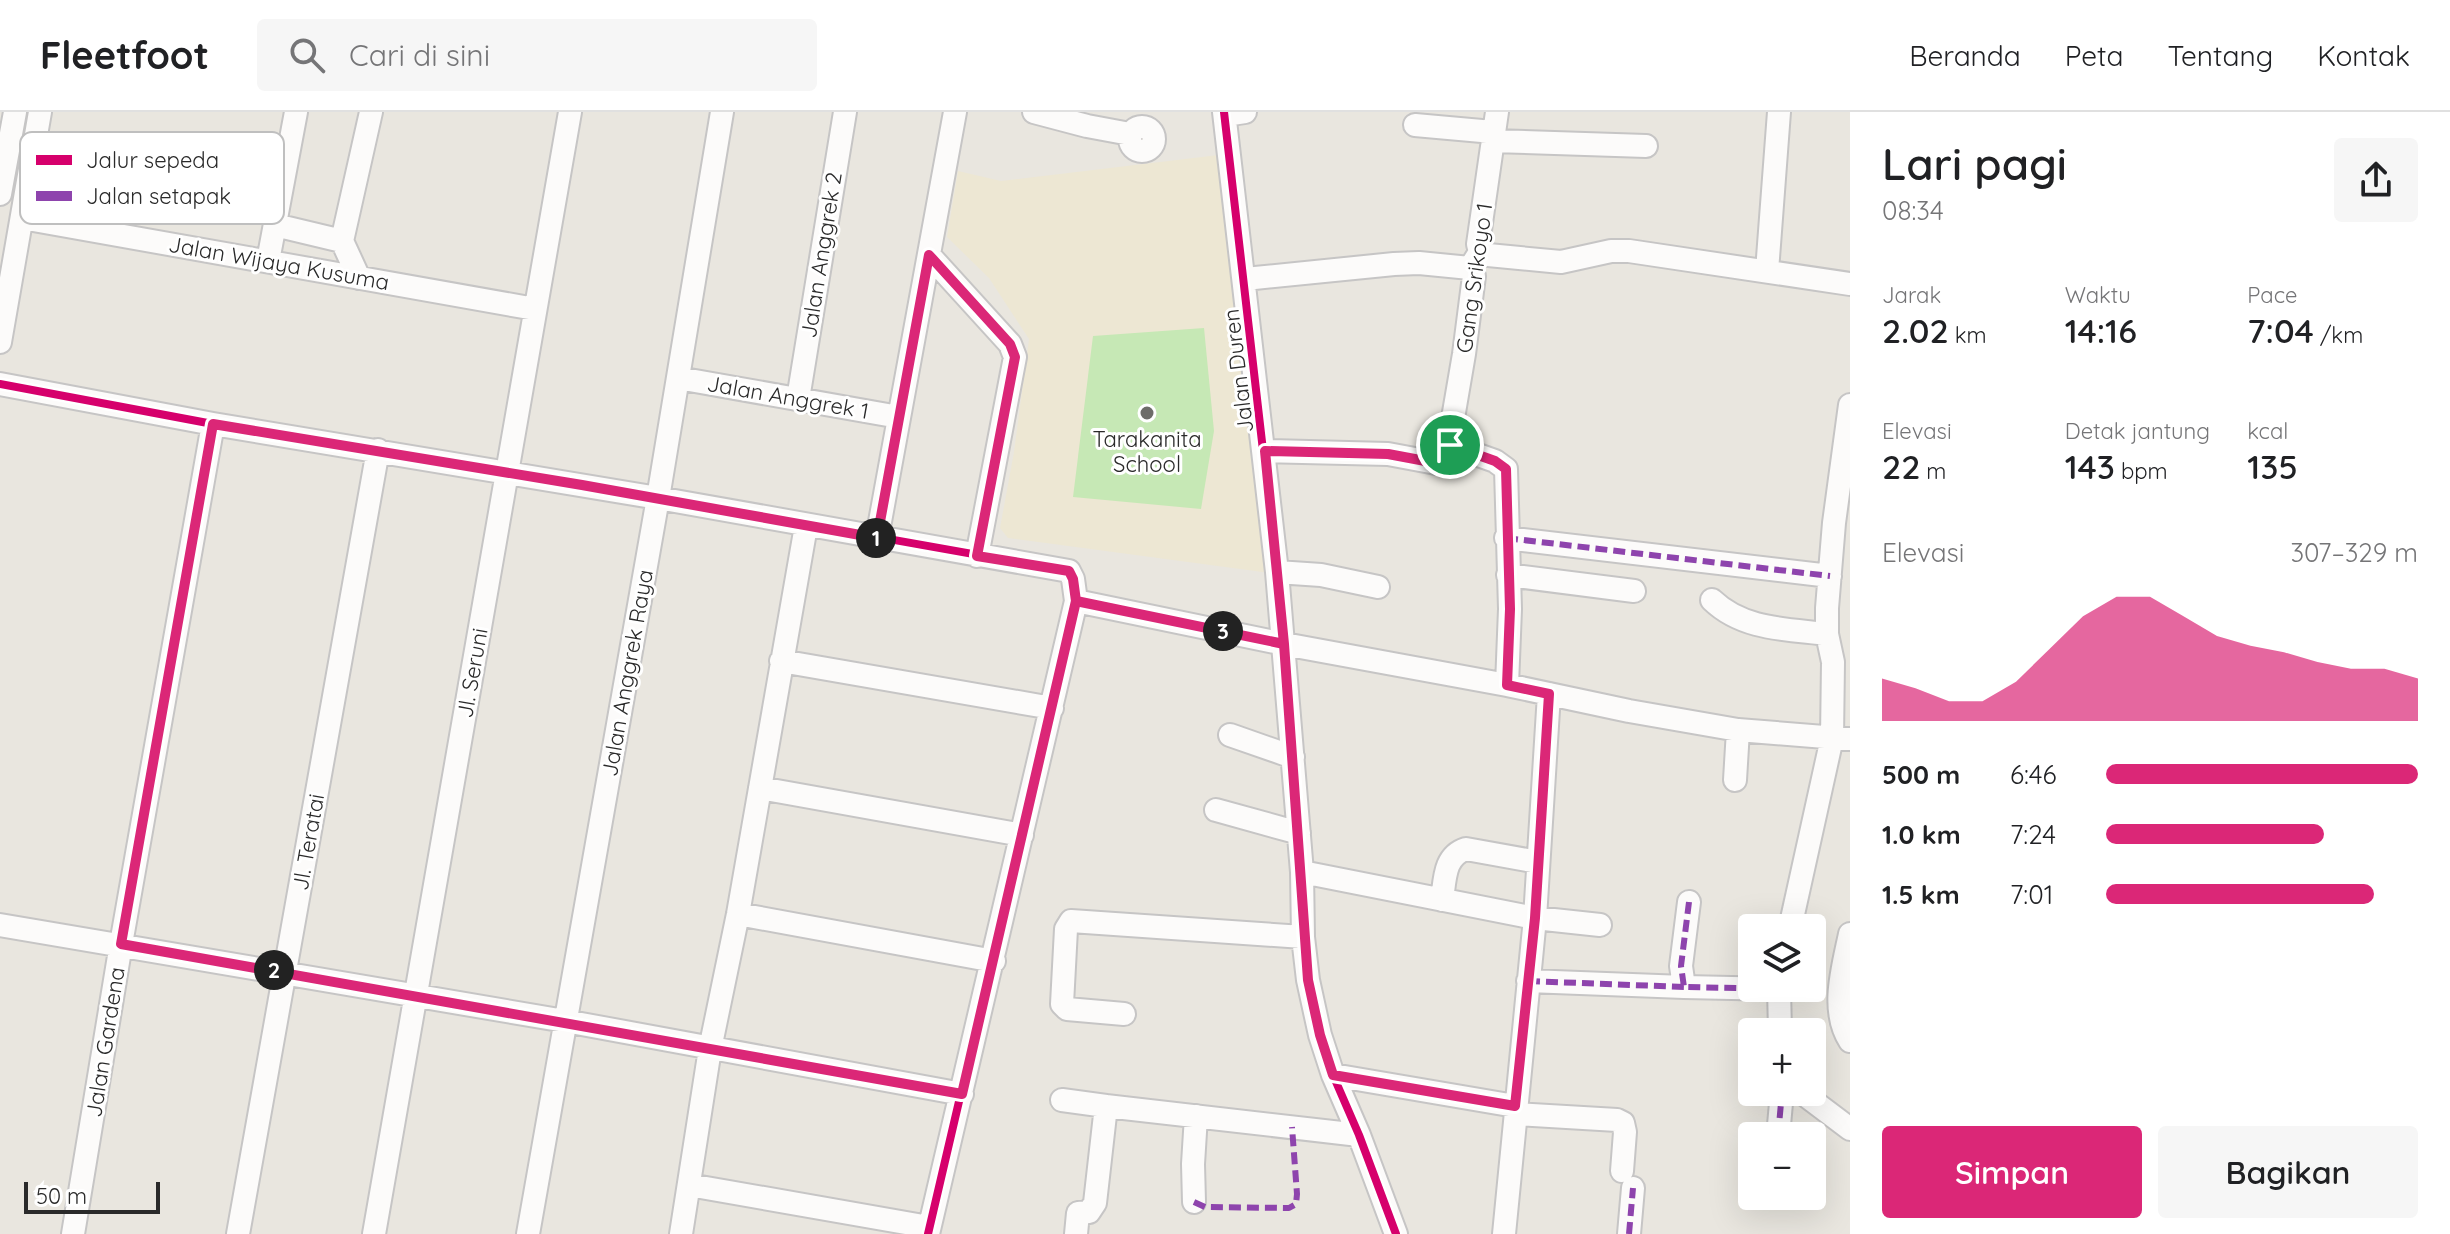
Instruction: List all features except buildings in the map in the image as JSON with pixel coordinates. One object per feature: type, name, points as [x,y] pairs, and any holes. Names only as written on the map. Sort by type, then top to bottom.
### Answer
[{"type":"street","points":[[0,194],[15,112]]},
{"type":"street","points":[[37,132],[40,112]]},
{"type":"street","points":[[284,177],[296,112]]},
{"type":"street","points":[[359,278],[342,241],[371,112]]},
{"type":"street","name":"Jl. Seruni","points":[[374,1234],[570,112]]},
{"type":"street","name":"Jalan Anggrek Raya","points":[[528,1234],[658,498],[722,112]]},
{"type":"street","name":"Jalan Anggrek 2","points":[[798,399],[845,112]]},
{"type":"street","points":[[877,538],[955,112]]},
{"type":"street","points":[[1034,112],[1130,134]]},
{"type":"street","points":[[1767,271],[1779,112]]},
{"type":"street","name":"Jalan Duren","points":[[1231,113],[1245,279],[1284,644],[1308,980],[1333,1075],[1396,1234]]},
{"type":"street","points":[[1415,125],[1494,128],[1646,146]]},
{"type":"street","name":"Gang Srikoyo 1","points":[[1450,445],[1494,128]]},
{"type":"street","points":[[0,342],[21,224]]},
{"type":"street","name":"Jalan Wijaya Kusuma","points":[[56,224],[535,309]]},
{"type":"street","points":[[268,261],[275,225],[342,241]]},
{"type":"street","points":[[1245,279],[1406,263],[1475,260],[1488,255],[1561,262],[1619,250],[1850,284]]},
{"type":"street","points":[[929,255],[1010,344],[1015,357],[977,556]]},
{"type":"street","name":"Jalan Anggrek 1","points":[[678,378],[899,417]]},
{"type":"street","points":[[0,384],[213,424],[507,472],[1069,571],[1076,601],[929,1231],[689,1185]]},
{"type":"street","points":[[1794,914],[1841,738],[1827,634],[1834,523],[1850,405]]},
{"type":"street","name":"Jalan Gardena","points":[[73,1234],[213,424]]},
{"type":"street","points":[[1265,451],[1388,454],[1436,463],[1446,459],[1450,445],[1495,461],[1506,469],[1510,609],[1507,685]]},
{"type":"street","name":"Jl. Teratai","points":[[238,1234],[378,450]]},
{"type":"street","points":[[681,1234],[710,1049],[738,914],[806,526]]},
{"type":"street","points":[[1506,538],[1830,576]]},
{"type":"street","points":[[1277,572],[1321,575],[1378,587]]},
{"type":"street","points":[[1508,575],[1634,591]]},
{"type":"street","points":[[1712,600],[1724,612],[1750,623],[1827,634]]},
{"type":"street","points":[[1076,601],[1284,644],[1738,730],[1841,738]]},
{"type":"street","points":[[781,661],[1052,708]]},
{"type":"street","points":[[1504,1234],[1535,918],[1549,694]]},
{"type":"street","points":[[1735,780],[1738,730]]},
{"type":"street","points":[[1230,735],[1293,757]]},
{"type":"street","points":[[760,788],[1022,835]]},
{"type":"street","points":[[1216,810],[1299,833]]},
{"type":"street","points":[[1442,900],[1449,860],[1457,852],[1466,849],[1538,862]]},
{"type":"street","points":[[1302,872],[1535,918],[1600,925]]},
{"type":"street","points":[[1684,987],[1681,966],[1689,902]]},
{"type":"street","points":[[738,914],[994,961]]},
{"type":"street","points":[[1124,1014],[1067,1009],[1062,1004],[1066,929],[1071,921],[1303,937]]},
{"type":"street","points":[[0,925],[565,1021],[962,1094]]},
{"type":"street","points":[[1850,934],[1840,1002],[1841,1022],[1850,1041]]},
{"type":"street","points":[[1528,981],[1738,988]]},
{"type":"street","points":[[1333,1075],[1515,1110],[1623,1123],[1629,1234]]},
{"type":"street","points":[[1062,1100],[1359,1135]]},
{"type":"street","points":[[1076,1234],[1078,1213],[1089,1212],[1095,1203],[1106,1106]]},
{"type":"street","points":[[1820,1106],[1850,1129]]},
{"type":"street","points":[[1194,1202],[1196,1116]]},
{"type":"shaded area","points":[[1227,154],[1278,574],[1008,538],[1000,528],[1029,339],[989,278],[947,237],[958,171],[1001,181]]},
{"type":"green space","points":[[1204,328],[1214,431],[1201,509],[1073,497],[1093,336]]},
{"type":"marked path","points":[[1506,538],[1830,576]]},
{"type":"marked path","points":[[1076,601],[1284,644]]},
{"type":"marked path","points":[[1689,902],[1681,966],[1684,987],[1738,988]]},
{"type":"marked path","points":[[1528,981],[1684,987]]},
{"type":"marked path","points":[[1333,1075],[1515,1106]]},
{"type":"marked path","points":[[1779,1122],[1781,1106]]},
{"type":"marked path","points":[[1194,1202],[1205,1207],[1289,1208],[1296,1204],[1292,1127]]},
{"type":"marked path","points":[[1629,1234],[1633,1188]]},
{"type":"cycle path","points":[[1224,112],[1277,572],[1308,980],[1333,1075],[1396,1234]]},
{"type":"cycle path","points":[[0,384],[213,424],[1069,571],[1076,601],[928,1234]]},
{"type":"place","name":"Tarakanita School","points":[[1147,413]]},
{"type":"route","points":[[1450,445],[1446,459],[1436,463],[1388,454],[1265,451],[1284,644],[1081,602],[1076,601],[1069,571],[977,556],[1015,357],[1010,344],[929,255],[877,538],[213,424],[121,944],[962,1094],[1076,601],[1284,644],[1302,872],[1303,937],[1308,980],[1333,1075],[1515,1106],[1535,918],[1549,694],[1507,685],[1510,609],[1506,469],[1495,461],[1450,445]]}]
